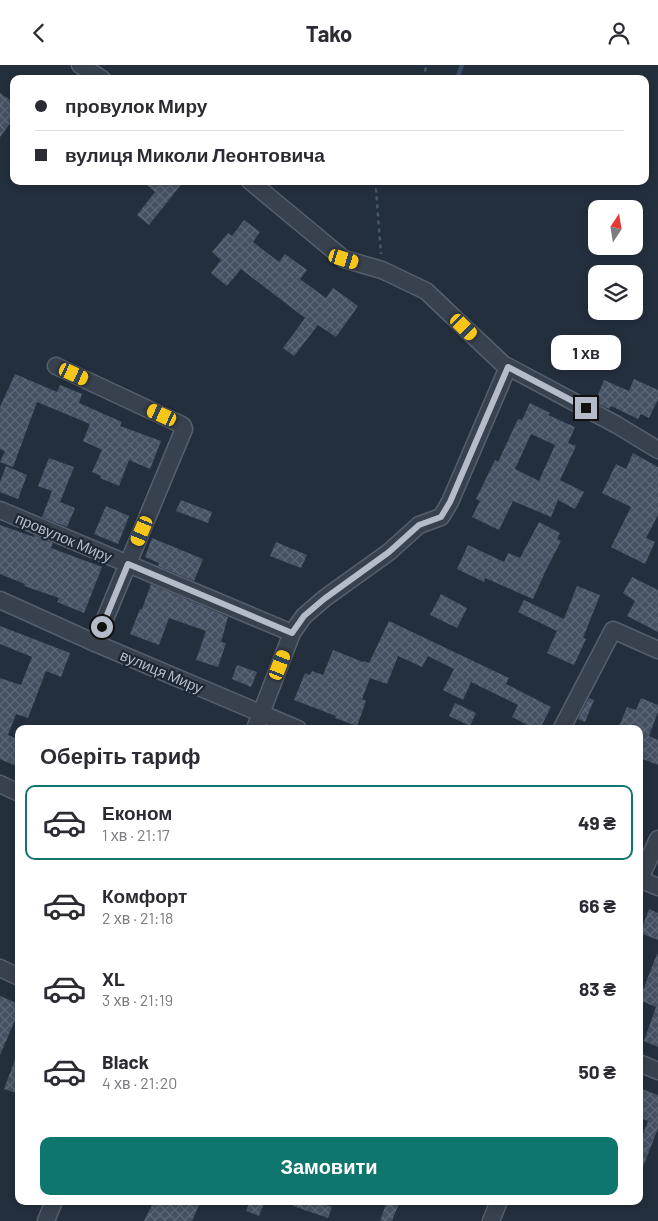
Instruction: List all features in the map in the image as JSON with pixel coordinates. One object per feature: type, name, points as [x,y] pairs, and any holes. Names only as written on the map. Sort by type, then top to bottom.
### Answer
[{"type":"street","points":[[80,65],[96,75]]},
{"type":"street","points":[[255,185],[344,259],[382,270],[426,291],[503,364],[617,425],[658,450]]},
{"type":"street","name":"провулок Миру","points":[[56,366],[180,424],[184,429],[95,643]]},
{"type":"street","points":[[258,725],[292,633],[304,616],[324,599],[389,552],[419,525],[441,517],[450,502],[508,367]]},
{"type":"street","name":"провулок Миру","points":[[0,510],[292,633]]},
{"type":"street","name":"вулиця Миру","points":[[0,600],[95,643],[289,725]]},
{"type":"street","points":[[564,725],[613,630],[658,650]]},
{"type":"street","points":[[0,784],[15,791]]},
{"type":"street","points":[[643,871],[658,839]]},
{"type":"street","points":[[643,881],[658,887]]},
{"type":"street","points":[[0,968],[15,975]]},
{"type":"street","points":[[643,1065],[658,1071]]},
{"type":"street","points":[[46,1221],[52,1205]]},
{"type":"street","points":[[491,1221],[497,1205]]},
{"type":"path","points":[[378,185],[376,189],[382,270]]},
{"type":"building","points":[[0,93],[10,100],[10,123],[0,137]]},
{"type":"building","points":[[147,185],[181,185],[149,225],[137,215],[155,192]]},
{"type":"building","points":[[244,220],[260,232],[253,242],[279,262],[285,254],[307,270],[300,279],[326,298],[333,288],[358,306],[336,337],[318,325],[294,356],[283,348],[305,318],[241,269],[227,286],[211,273],[221,260],[212,252],[228,233],[232,236]]},
{"type":"building","points":[[15,374],[57,392],[60,385],[82,394],[79,403],[122,422],[120,426],[161,441],[150,469],[129,460],[119,486],[100,478],[101,476],[92,472],[102,450],[83,441],[90,424],[37,402],[13,467],[0,462],[5,451],[0,449],[0,407]]},
{"type":"building","points":[[634,379],[658,390],[658,399],[649,418],[641,414],[638,419],[611,406],[609,409],[595,402],[604,380],[629,391]]},
{"type":"building","points":[[530,403],[550,413],[548,415],[575,427],[568,443],[576,446],[560,480],[584,492],[575,509],[558,500],[551,517],[513,501],[499,530],[472,517],[480,501],[476,499],[495,460],[498,462],[518,419],[522,420]],"holes":[[[531,434],[555,445],[539,481],[515,469]]]},
{"type":"building","points":[[633,453],[658,467],[658,515],[646,538],[655,542],[645,564],[611,547],[631,507],[602,493],[616,464],[626,469]]},
{"type":"building","points":[[49,458],[74,467],[60,502],[75,508],[67,527],[42,517],[52,491],[38,486]]},
{"type":"building","points":[[6,466],[27,475],[18,499],[0,492],[0,482]]},
{"type":"building","points":[[181,500],[212,512],[208,523],[176,511]]},
{"type":"building","points":[[106,506],[129,516],[118,544],[94,534]]},
{"type":"building","points":[[539,522],[560,533],[557,539],[561,541],[533,599],[485,578],[484,582],[457,569],[468,545],[504,562],[508,553],[520,558]]},
{"type":"building","points":[[0,525],[34,537],[34,535],[53,543],[51,548],[102,567],[84,613],[57,602],[59,598],[24,586],[25,584],[0,574]]},
{"type":"building","points":[[152,538],[203,559],[194,581],[158,566],[159,563],[145,557]]},
{"type":"building","points":[[276,542],[307,555],[301,568],[270,556]]},
{"type":"building","points":[[632,577],[658,590],[658,632],[627,616],[635,601],[623,593]]},
{"type":"building","points":[[151,584],[228,617],[221,642],[226,643],[218,667],[196,660],[206,631],[169,618],[159,645],[130,634]]},
{"type":"building","points":[[577,586],[600,595],[583,638],[586,639],[574,665],[547,653],[557,631],[518,612],[524,600],[564,619]]},
{"type":"building","points":[[441,594],[467,608],[457,628],[430,615]]},
{"type":"building","points":[[389,621],[509,678],[506,684],[551,707],[542,725],[527,725],[512,717],[518,705],[471,682],[463,700],[443,690],[454,669],[428,656],[422,667],[398,656],[387,684],[370,678],[362,699],[366,701],[357,725],[335,718],[336,716],[294,700],[305,673],[310,675],[312,671],[323,675],[333,650],[369,663]]},
{"type":"building","points":[[0,626],[70,653],[61,677],[46,671],[28,718],[16,714],[8,735],[15,738],[15,766],[0,759],[0,678],[21,685],[32,657],[0,644]]},
{"type":"building","points":[[237,665],[257,672],[251,687],[232,679]]},
{"type":"building","points":[[589,698],[594,700],[585,722],[578,719]]},
{"type":"building","points":[[641,698],[658,705],[658,712],[649,736],[658,740],[658,765],[643,759],[643,725],[620,725],[627,707],[636,710]]},
{"type":"building","points":[[455,703],[476,713],[470,725],[449,716]]},
{"type":"building","points":[[649,909],[658,913],[658,940],[643,934],[643,925]]},
{"type":"building","points":[[658,954],[658,1047],[644,1041],[656,1007],[643,1002],[643,990]]},
{"type":"building","points":[[0,996],[15,1002],[15,1020],[0,1055]]},
{"type":"building","points":[[15,1059],[15,1093],[4,1089]]},
{"type":"building","points":[[643,1089],[658,1095],[658,1128],[643,1167],[643,1134],[648,1121],[643,1119]]},
{"type":"building","points":[[152,1205],[199,1205],[192,1221],[144,1221]]},
{"type":"building","points":[[248,1205],[263,1205],[259,1216],[246,1211]]},
{"type":"building","points":[[326,1205],[332,1207],[328,1218],[293,1206]]},
{"type":"building","points":[[386,1205],[398,1205],[392,1221],[380,1221]]},
{"type":"waterway","points":[[458,75],[462,65]]},
{"type":"route","points":[[102,627],[128,564],[292,633],[304,616],[324,599],[389,552],[419,525],[441,517],[450,502],[508,367],[586,408]]}]
